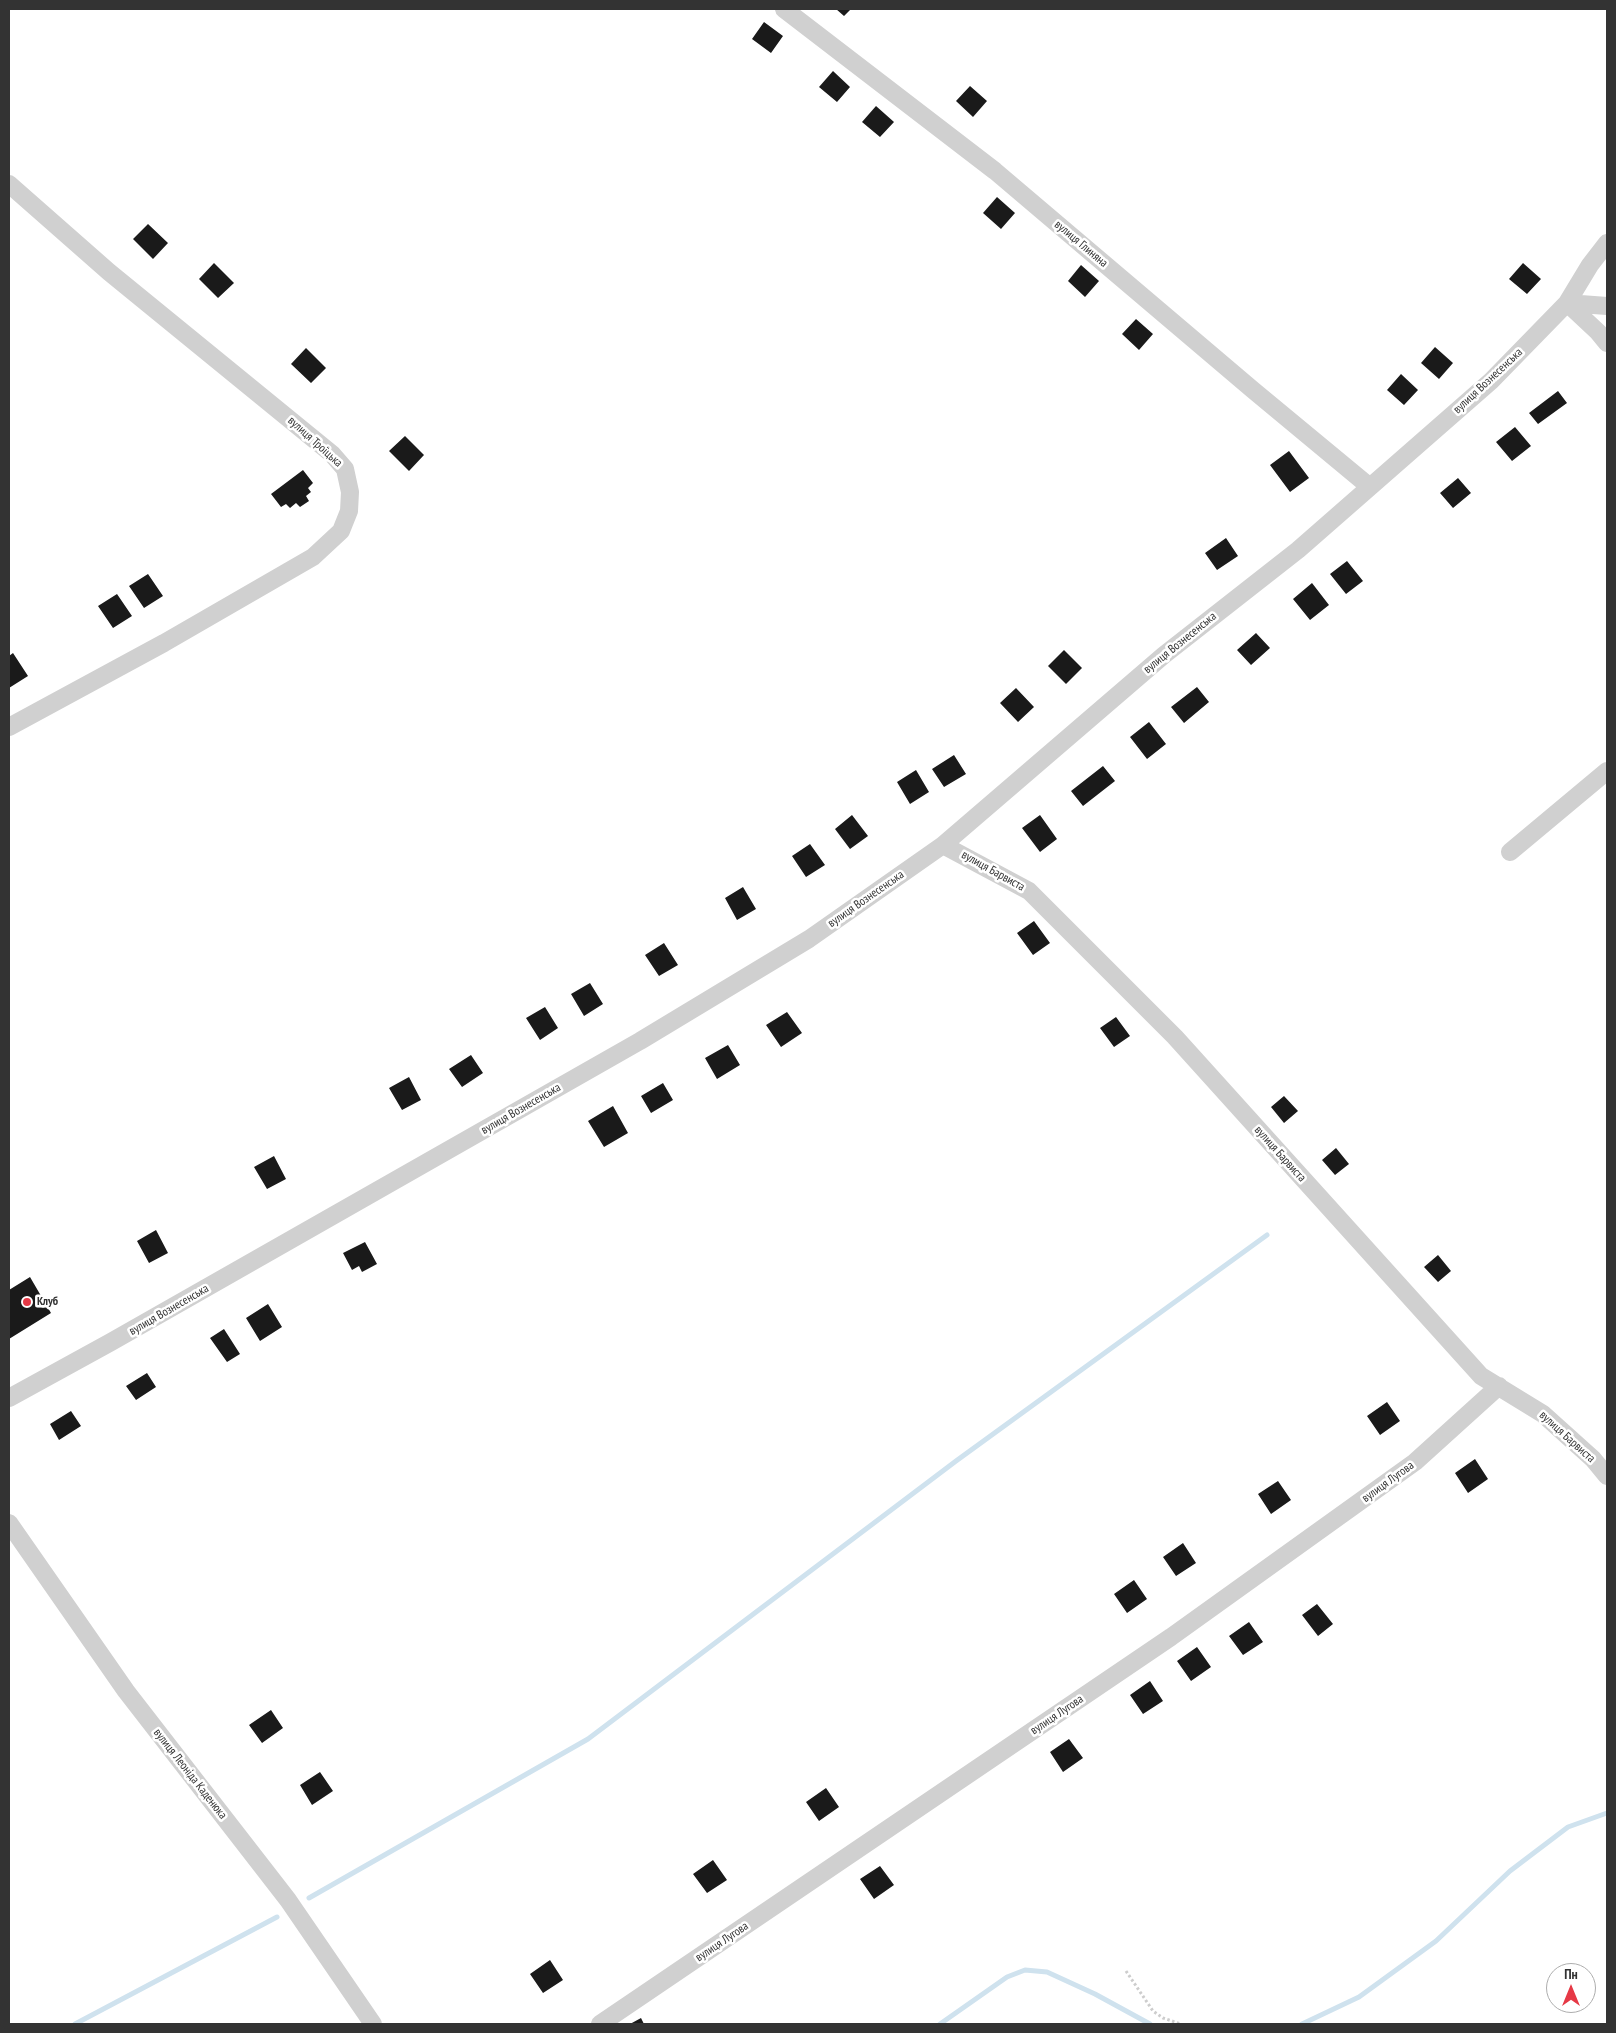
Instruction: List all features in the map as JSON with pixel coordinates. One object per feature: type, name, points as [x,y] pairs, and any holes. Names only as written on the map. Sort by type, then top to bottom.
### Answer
[{"type":"street","name":"вулиця Глиняна","points":[[784,9],[995,171],[1370,487]]},
{"type":"street","name":"вулиця Троїцька","points":[[9,184],[109,272],[332,454],[345,469],[350,492],[349,511],[340,532],[314,556],[164,643],[9,726]]},
{"type":"street","name":"вулиця Вознесенська","points":[[9,1398],[640,1041],[809,939],[943,845],[1164,655],[1298,550],[1491,381],[1567,303],[1590,265],[1607,243]]},
{"type":"street","points":[[1567,303],[1607,306]]},
{"type":"street","points":[[1567,303],[1607,343]]},
{"type":"street","points":[[1510,852],[1607,771]]},
{"type":"street","name":"вулиця Барвиста","points":[[943,845],[1029,891],[1175,1038],[1481,1376],[1543,1414],[1593,1459],[1607,1476]]},
{"type":"street","name":"вулиця Лугова","points":[[600,2024],[1171,1637],[1415,1462],[1499,1386]]},
{"type":"street","name":"вулиця Леоніда Каденюка","points":[[9,1523],[126,1691],[288,1900],[373,2024]]},
{"type":"path","points":[[1126,1971],[1153,2011],[1163,2018],[1181,2024]]},
{"type":"building","points":[[836,9],[851,9],[844,16]]},
{"type":"building","points":[[764,22],[783,36],[771,53],[752,39]]},
{"type":"building","points":[[833,71],[850,87],[837,102],[819,87]]},
{"type":"building","points":[[970,86],[987,101],[973,117],[956,101]]},
{"type":"building","points":[[876,106],[894,122],[880,137],[862,122]]},
{"type":"building","points":[[997,197],[1015,213],[1001,229],[983,213]]},
{"type":"building","points":[[148,224],[168,243],[153,259],[133,239]]},
{"type":"building","points":[[214,263],[234,283],[218,298],[199,279]]},
{"type":"building","points":[[1523,263],[1541,279],[1527,294],[1509,279]]},
{"type":"building","points":[[1081,265],[1099,281],[1085,297],[1068,281]]},
{"type":"building","points":[[1136,319],[1153,334],[1139,350],[1122,334]]},
{"type":"building","points":[[1435,347],[1453,363],[1439,379],[1421,363]]},
{"type":"building","points":[[306,348],[326,368],[311,383],[291,364]]},
{"type":"building","points":[[1401,374],[1418,390],[1404,405],[1387,390]]},
{"type":"building","points":[[1558,391],[1567,403],[1538,424],[1529,413]]},
{"type":"building","points":[[1515,427],[1531,446],[1512,461],[1496,442]]},
{"type":"building","points":[[405,436],[424,455],[409,471],[389,451]]},
{"type":"building","points":[[1289,451],[1309,478],[1290,492],[1270,465]]},
{"type":"building","points":[[303,470],[313,483],[308,488],[311,492],[306,496],[309,501],[300,507],[296,503],[290,508],[286,504],[281,507],[271,494]]},
{"type":"building","points":[[1458,478],[1471,493],[1453,508],[1440,493]]},
{"type":"building","points":[[1226,538],[1238,556],[1217,570],[1205,553]]},
{"type":"building","points":[[1347,561],[1363,581],[1346,594],[1330,574]]},
{"type":"building","points":[[148,574],[163,596],[144,608],[129,586]]},
{"type":"building","points":[[1312,583],[1329,605],[1310,620],[1293,599]]},
{"type":"building","points":[[117,594],[132,616],[113,628],[98,606]]},
{"type":"building","points":[[1256,633],[1270,648],[1251,665],[1237,650]]},
{"type":"building","points":[[1064,650],[1082,668],[1066,684],[1048,666]]},
{"type":"building","points":[[13,653],[28,676],[9,688],[9,656]]},
{"type":"building","points":[[1197,687],[1209,702],[1184,723],[1171,707]]},
{"type":"building","points":[[1016,688],[1034,707],[1018,722],[1000,703]]},
{"type":"building","points":[[1149,722],[1166,744],[1147,759],[1130,737]]},
{"type":"building","points":[[954,755],[966,774],[944,787],[932,769]]},
{"type":"building","points":[[1103,766],[1115,781],[1083,806],[1071,791]]},
{"type":"building","points":[[916,770],[929,792],[910,804],[897,782]]},
{"type":"building","points":[[852,815],[868,836],[850,849],[835,829]]},
{"type":"building","points":[[1040,815],[1057,839],[1040,852],[1022,828]]},
{"type":"building","points":[[810,844],[825,865],[806,877],[792,856]]},
{"type":"building","points":[[743,887],[756,909],[737,920],[725,898]]},
{"type":"building","points":[[1034,921],[1050,943],[1033,955],[1017,933]]},
{"type":"building","points":[[664,943],[678,965],[659,976],[645,955]]},
{"type":"building","points":[[590,983],[603,1004],[584,1016],[571,994]]},
{"type":"building","points":[[545,1007],[558,1028],[540,1040],[526,1018]]},
{"type":"building","points":[[787,1012],[802,1033],[781,1047],[766,1025]]},
{"type":"building","points":[[1116,1017],[1130,1036],[1114,1047],[1100,1028]]},
{"type":"building","points":[[728,1045],[740,1065],[717,1079],[705,1058]]},
{"type":"building","points":[[471,1055],[483,1073],[462,1087],[449,1069]]},
{"type":"building","points":[[409,1077],[421,1100],[402,1110],[389,1088]]},
{"type":"building","points":[[663,1083],[673,1100],[651,1113],[641,1096]]},
{"type":"building","points":[[1284,1096],[1298,1111],[1284,1123],[1271,1107]]},
{"type":"building","points":[[613,1106],[628,1133],[604,1147],[588,1121]]},
{"type":"building","points":[[1336,1148],[1349,1164],[1335,1175],[1322,1160]]},
{"type":"building","points":[[274,1156],[286,1179],[267,1189],[254,1167]]},
{"type":"building","points":[[156,1230],[168,1253],[149,1263],[137,1241]]},
{"type":"building","points":[[365,1242],[377,1264],[362,1272],[359,1266],[352,1270],[343,1253]]},
{"type":"building","points":[[1438,1255],[1451,1271],[1438,1282],[1424,1267]]},
{"type":"building","name":"Клуб","points":[[30,1277],[51,1313],[9,1339],[9,1290]]},
{"type":"building","points":[[268,1304],[282,1327],[260,1341],[246,1318]]},
{"type":"building","points":[[224,1329],[240,1354],[227,1362],[210,1338]]},
{"type":"building","points":[[147,1373],[156,1387],[136,1400],[126,1386]]},
{"type":"building","points":[[1387,1402],[1400,1421],[1380,1435],[1367,1416]]},
{"type":"building","points":[[71,1411],[81,1426],[59,1440],[50,1424]]},
{"type":"building","points":[[1475,1459],[1488,1479],[1468,1493],[1455,1473]]},
{"type":"building","points":[[1278,1481],[1291,1500],[1271,1514],[1258,1494]]},
{"type":"building","points":[[1183,1543],[1196,1563],[1176,1576],[1163,1557]]},
{"type":"building","points":[[1134,1580],[1147,1599],[1127,1613],[1114,1594]]},
{"type":"building","points":[[1317,1604],[1333,1624],[1318,1636],[1302,1615]]},
{"type":"building","points":[[1249,1622],[1263,1642],[1243,1655],[1229,1636]]},
{"type":"building","points":[[1197,1647],[1211,1667],[1191,1681],[1177,1661]]},
{"type":"building","points":[[1150,1681],[1163,1701],[1143,1714],[1130,1695]]},
{"type":"building","points":[[271,1710],[283,1728],[262,1743],[249,1725]]},
{"type":"building","points":[[1069,1739],[1083,1758],[1063,1772],[1050,1752]]},
{"type":"building","points":[[320,1772],[333,1791],[312,1805],[300,1785]]},
{"type":"building","points":[[826,1788],[839,1807],[819,1821],[806,1802]]},
{"type":"building","points":[[713,1860],[727,1880],[707,1893],[693,1874]]},
{"type":"building","points":[[880,1866],[894,1885],[874,1899],[860,1879]]},
{"type":"building","points":[[550,1960],[563,1980],[543,1993],[530,1974]]},
{"type":"building","points":[[641,2018],[644,2024],[630,2024]]},
{"type":"waterway","points":[[309,1898],[588,1739],[956,1461],[1267,1235]]},
{"type":"waterway","points":[[1302,2024],[1359,1997],[1436,1941],[1510,1871],[1568,1827],[1607,1813]]},
{"type":"waterway","points":[[75,2024],[277,1917]]},
{"type":"waterway","points":[[940,2024],[1007,1977],[1025,1970],[1047,1972],[1095,1994],[1150,2024]]},
{"type":"place","name":"Клуб","points":[[27,1302]]}]
